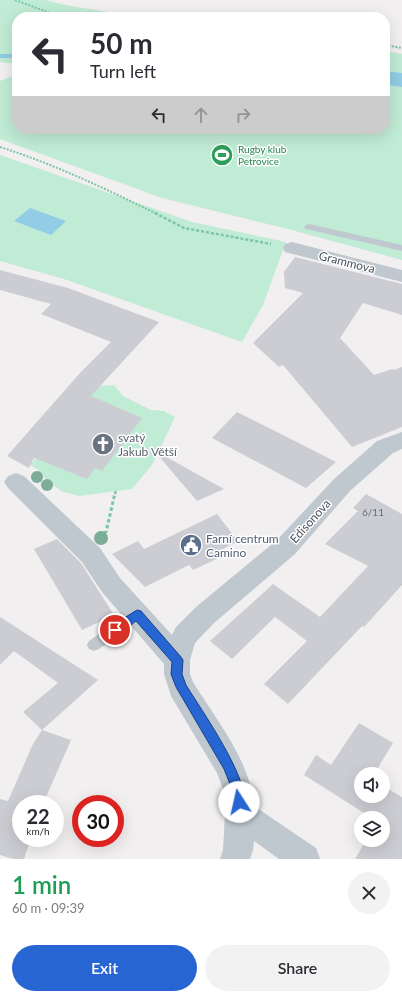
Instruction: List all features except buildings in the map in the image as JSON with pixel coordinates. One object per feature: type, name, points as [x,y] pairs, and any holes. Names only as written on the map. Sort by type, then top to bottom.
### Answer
[{"type":"street","name":"Grammova","points":[[292,248],[402,276]]},
{"type":"street","name":"Edisonova","points":[[235,859],[238,850],[240,814],[238,789],[229,766],[181,687],[177,674],[179,648],[185,635],[205,615],[286,547],[342,485],[385,447],[402,440]]},
{"type":"street","points":[[16,482],[91,555],[111,585],[178,660]]},
{"type":"street","points":[[240,814],[305,859]]},
{"type":"lane","points":[[309,227],[402,248]]},
{"type":"lane","points":[[94,645],[137,614]]},
{"type":"path","points":[[15,0],[48,12]]},
{"type":"path","points":[[390,46],[402,48]]},
{"type":"path","points":[[0,147],[28,156],[108,190],[184,228],[292,248]]},
{"type":"path","points":[[82,546],[106,532],[116,490]]},
{"type":"green space","points":[[0,0],[45,0],[70,6],[110,12],[12,12],[12,63],[0,62]]},
{"type":"green space","points":[[390,52],[402,54],[402,73],[390,72]]},
{"type":"green space","name":"Rugby klub Petrovice","points":[[12,76],[12,134],[390,134],[390,86],[402,87],[402,260],[288,229],[162,198],[0,139],[0,81]]},
{"type":"green space","points":[[0,155],[192,222],[286,242],[263,305],[242,342],[64,279],[0,261]]},
{"type":"green space","points":[[114,385],[123,396],[151,410],[164,411],[175,417],[152,465],[132,489],[79,496],[61,491],[37,472],[39,470],[30,465],[97,386]]},
{"type":"water","points":[[390,72],[402,73],[402,87],[390,86]]},
{"type":"water","points":[[30,208],[66,221],[51,235],[14,221]]},
{"type":"waterway","points":[[0,56],[12,56]]},
{"type":"place","name":"Rugby klub Petrovice","points":[[222,155]]},
{"type":"place","name":"svatý Jakub Větší","points":[[103,444]]},
{"type":"place","name":"Farní centrum Camino","points":[[191,545]]},
{"type":"route","points":[[115,630],[137,614],[178,660],[177,674],[181,687],[229,766],[238,789],[239,802]]}]
